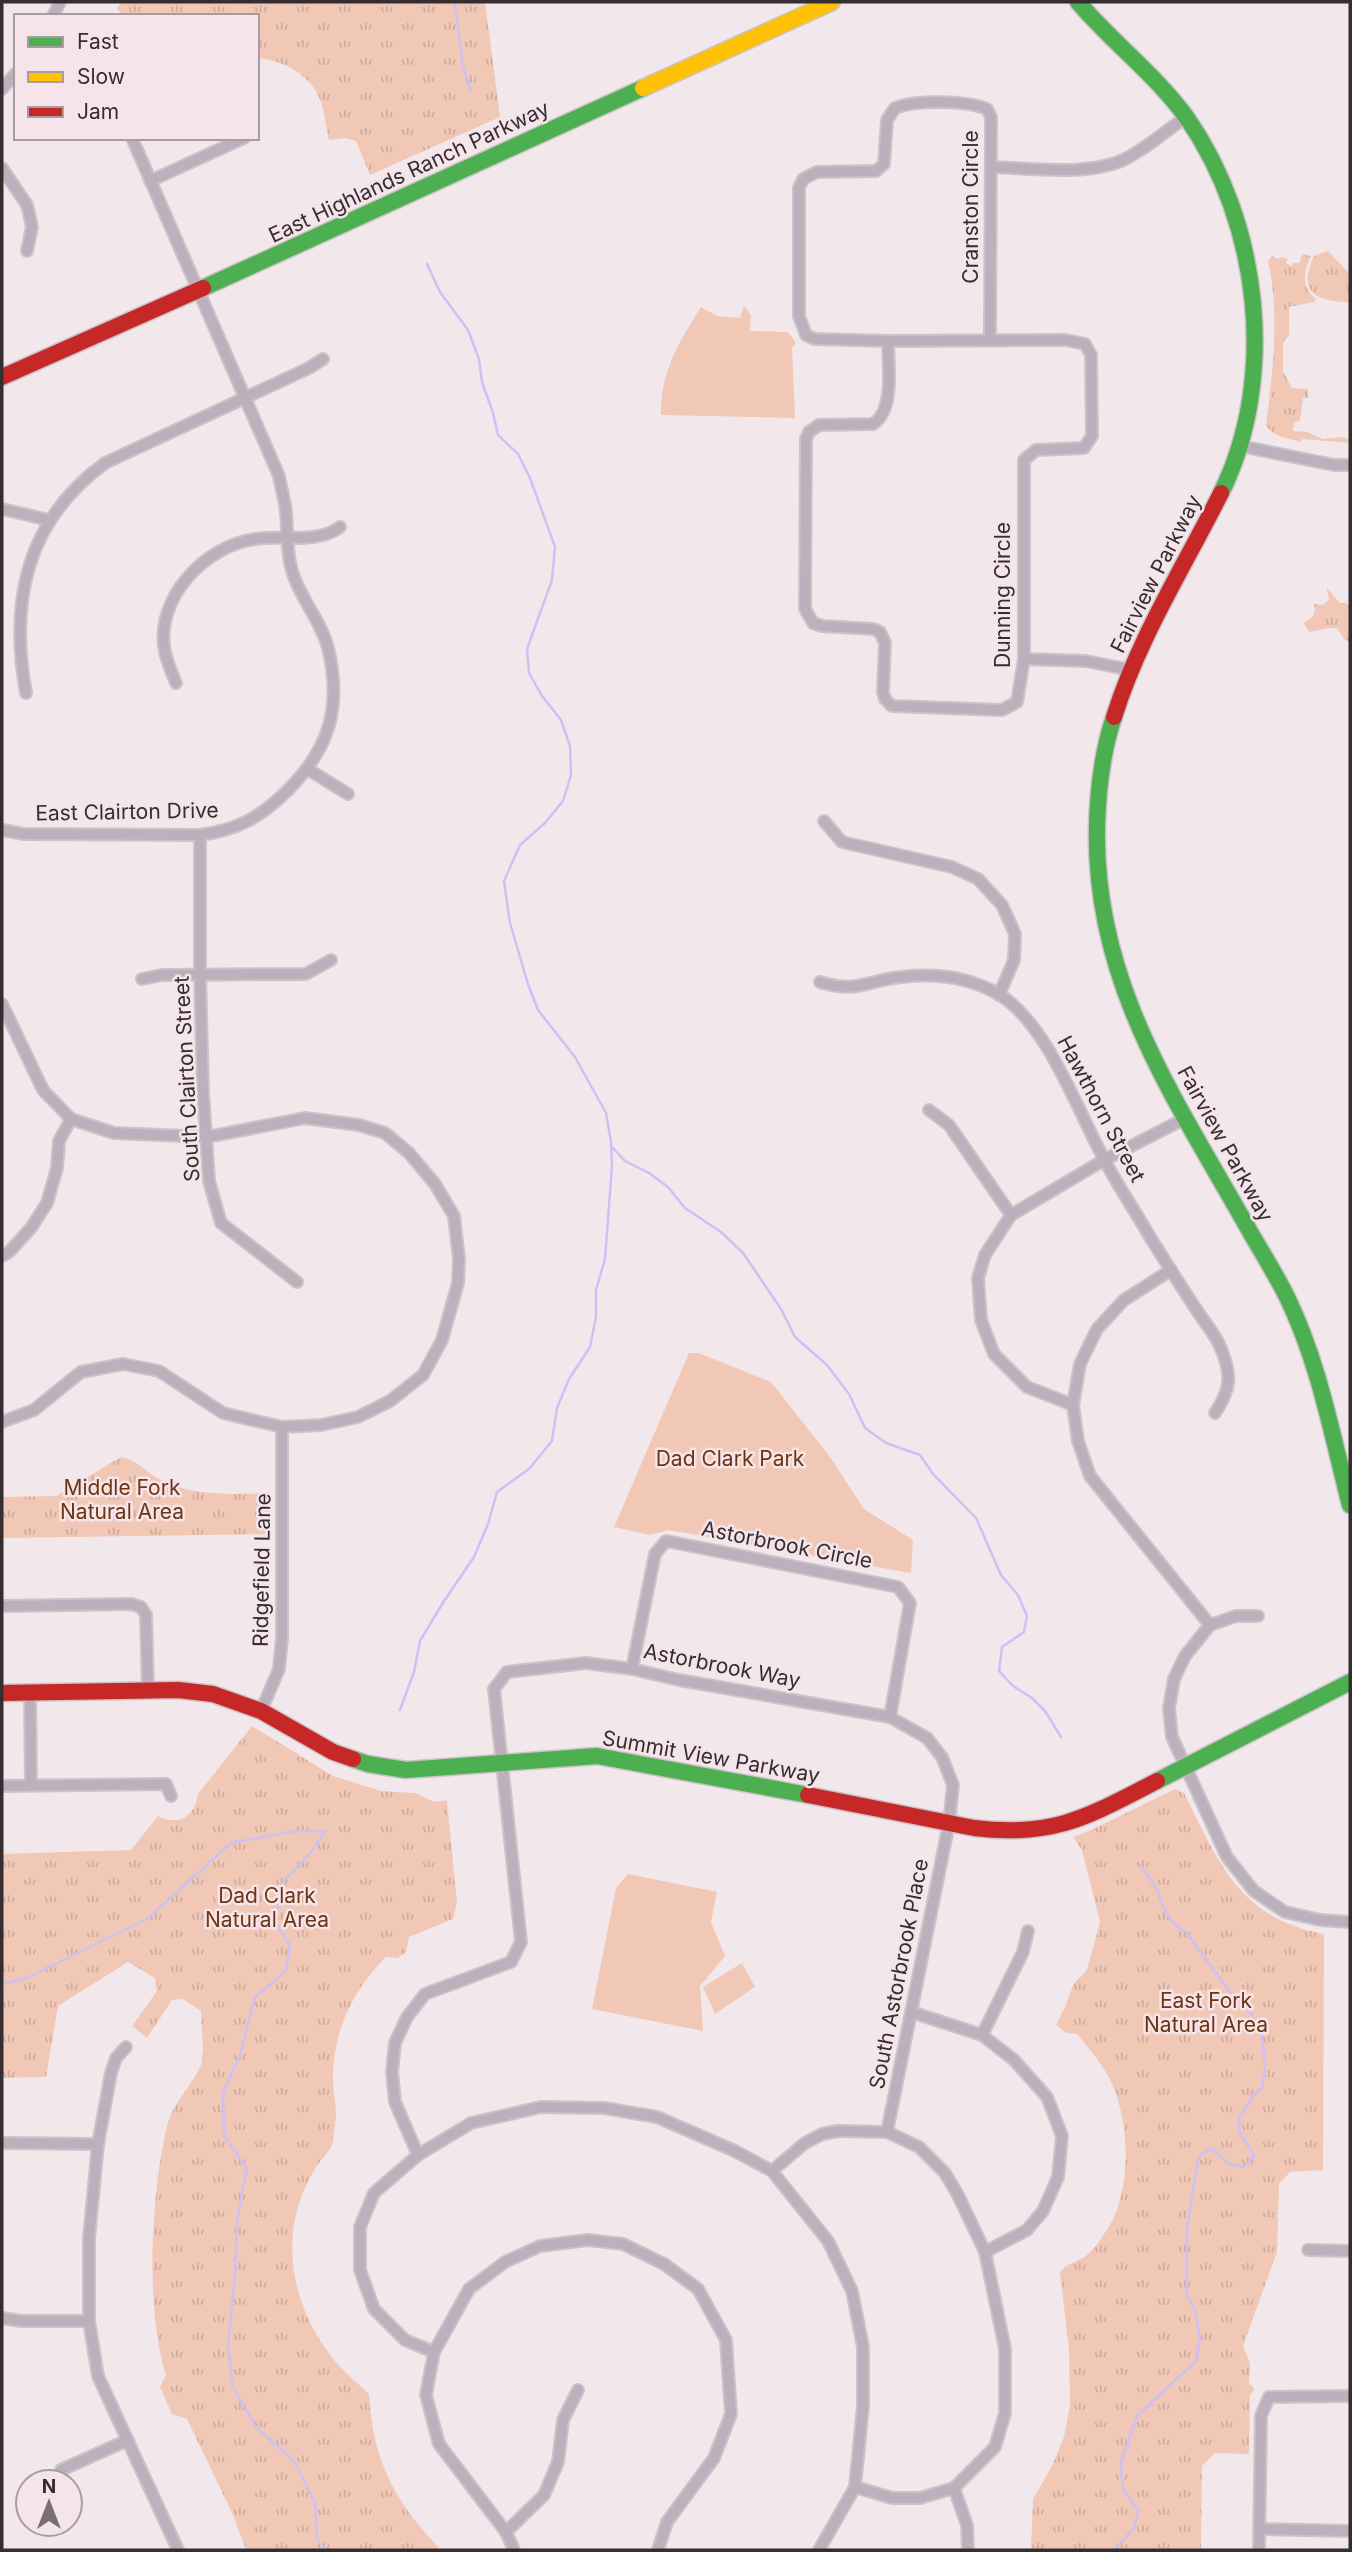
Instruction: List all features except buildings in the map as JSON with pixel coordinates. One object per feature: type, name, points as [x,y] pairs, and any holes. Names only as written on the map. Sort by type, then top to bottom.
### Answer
[{"type":"main road","name":"East Highlands Ranch Parkway","points":[[2,377],[832,2]]},
{"type":"main road","name":"Fairview Parkway","points":[[1078,2],[1160,86],[1186,117],[1205,149],[1229,201],[1250,278],[1255,309],[1255,352],[1249,410],[1240,446],[1227,481],[1152,621],[1112,723],[1100,789],[1098,859],[1101,894],[1113,960],[1146,1045],[1287,1297],[1302,1330],[1324,1395],[1350,1505]]},
{"type":"main road","name":"Summit View Parkway","points":[[2,1693],[178,1690],[213,1694],[261,1711],[333,1752],[368,1764],[406,1770],[427,1770],[578,1756],[622,1759],[949,1822],[1018,1832],[1060,1826],[1106,1808],[1350,1682]]},
{"type":"street","points":[[2,89],[14,75]]},
{"type":"street","name":"Cranston Circle","points":[[990,340],[991,117],[987,109],[978,106],[928,103],[895,108],[890,114],[881,168],[876,171],[817,172],[803,179],[799,188],[799,316],[806,335],[815,339],[888,341],[1078,341],[1088,348],[1091,381]]},
{"type":"street","points":[[991,167],[1079,168],[1109,165],[1128,158],[1186,117]]},
{"type":"street","name":"East Clairton Drive","points":[[2,830],[24,834],[200,835],[225,831],[271,807],[309,769],[330,725],[333,679],[325,638],[293,575],[279,476],[133,140]]},
{"type":"street","points":[[149,181],[240,140]]},
{"type":"street","points":[[2,168],[27,205],[32,227],[27,251]]},
{"type":"street","name":"Dunning Circle","points":[[888,341],[887,404],[880,419],[873,424],[819,425],[809,432],[806,439],[805,609],[813,623],[822,626],[873,629],[880,632],[885,643],[883,692],[885,699],[892,706],[1002,710],[1011,707],[1020,695],[1024,659],[1024,460],[1035,450],[1084,448],[1089,443],[1092,436],[1091,381]]},
{"type":"street","points":[[26,693],[21,668],[22,589],[38,542],[49,520],[68,495],[84,478],[105,463],[323,359]]},
{"type":"street","points":[[1240,446],[1334,465],[1350,465]]},
{"type":"street","points":[[2,509],[49,520]]},
{"type":"street","points":[[176,683],[165,651],[166,623],[172,601],[189,575],[209,556],[229,545],[255,539],[320,536],[340,527]]},
{"type":"street","points":[[1024,659],[1086,661],[1131,670]]},
{"type":"street","points":[[309,769],[348,794]]},
{"type":"street","points":[[824,821],[842,842],[952,867],[978,879],[1002,905],[1016,934],[1014,960],[999,995]]},
{"type":"street","name":"South Clairton Street","points":[[200,835],[200,974],[209,1181],[222,1223],[297,1282]]},
{"type":"street","points":[[142,979],[162,975],[306,974],[331,960]]},
{"type":"street","name":"Hawthorn Street","points":[[820,982],[836,987],[854,988],[901,976],[937,975],[970,981],[999,995],[1018,1010],[1041,1038],[1104,1160],[1219,1344],[1229,1378],[1226,1396],[1215,1413]]},
{"type":"street","points":[[2,1004],[43,1090],[72,1119],[114,1133],[206,1137],[305,1118],[359,1125],[385,1133],[409,1153],[435,1184],[454,1216],[459,1259],[458,1283],[442,1340],[423,1375],[390,1401],[358,1417],[321,1425],[282,1427],[223,1413],[159,1371],[123,1364],[81,1372],[34,1410],[2,1422]]},
{"type":"street","points":[[929,1110],[948,1125],[1012,1215]]},
{"type":"street","points":[[1073,1405],[1027,1387],[994,1354],[981,1320],[978,1279],[985,1255],[1012,1215],[1104,1160],[1186,1118]]},
{"type":"street","points":[[2,1256],[31,1228],[47,1203],[57,1168],[59,1141],[72,1119]]},
{"type":"street","points":[[1171,1270],[1124,1300],[1097,1329],[1080,1364],[1073,1405],[1078,1441],[1090,1476],[1210,1625]]},
{"type":"street","name":"Ridgefield Lane","points":[[261,1711],[279,1669],[282,1637],[282,1427]]},
{"type":"street","name":"Astorbrook Circle","points":[[632,1669],[655,1554],[666,1541],[720,1551],[898,1587],[910,1602],[890,1717]]},
{"type":"street","points":[[2,1605],[141,1606],[146,1615],[148,1690]]},
{"type":"street","points":[[1258,1616],[1236,1616],[1210,1625],[1185,1656],[1174,1679],[1169,1709],[1172,1737],[1227,1857],[1254,1891],[1285,1912],[1320,1920],[1350,1922]]},
{"type":"street","name":"Astorbrook Way","points":[[418,2155],[395,2102],[392,2072],[395,2043],[403,2026],[425,1994],[511,1962],[521,1942],[494,1689],[507,1672],[586,1663],[632,1669],[890,1717],[927,1738],[942,1757],[953,1786],[949,1822]]},
{"type":"street","points":[[30,1692],[31,1786]]},
{"type":"street","points":[[2,1786],[166,1784],[171,1796]]},
{"type":"street","name":"South Astorbrook Place","points":[[887,2132],[949,1822]]},
{"type":"street","points":[[982,2035],[1023,1952],[1028,1931]]},
{"type":"street","points":[[911,2012],[982,2035],[1014,2060],[1047,2097],[1062,2136],[1058,2177],[1043,2211],[1027,2230],[985,2252]]},
{"type":"street","points":[[127,2047],[116,2058],[111,2073],[98,2144],[89,2238],[89,2320],[98,2375],[178,2550]]},
{"type":"street","points":[[434,2352],[405,2340],[373,2309],[360,2270],[360,2227],[374,2193],[418,2155],[471,2123],[541,2107],[604,2108],[657,2117],[735,2151],[772,2171],[828,2241],[852,2291],[863,2347],[863,2406],[855,2487],[819,2550]]},
{"type":"street","points":[[772,2171],[805,2143],[822,2134],[838,2131],[887,2132],[919,2147],[945,2173],[985,2252],[1005,2349],[1005,2413],[995,2447],[954,2488],[920,2498],[892,2498],[855,2487]]},
{"type":"street","points":[[2,2143],[98,2144]]},
{"type":"street","points":[[514,2550],[506,2532],[439,2444],[426,2395],[434,2352],[470,2289],[505,2262],[540,2246],[588,2240],[623,2244],[664,2264],[698,2289],[726,2340],[731,2414],[714,2458],[667,2522],[658,2550]]},
{"type":"street","points":[[1308,2250],[1350,2251]]},
{"type":"street","points":[[2,2318],[21,2322],[89,2320]]},
{"type":"street","points":[[506,2532],[544,2496],[558,2462],[563,2420],[578,2390]]},
{"type":"street","points":[[1259,2550],[1261,2416],[1269,2398],[1350,2396]]},
{"type":"street","points":[[65,2468],[128,2440]]},
{"type":"street","points":[[954,2488],[967,2525],[968,2550]]},
{"type":"street","points":[[1259,2529],[1350,2531]]},
{"type":"green space","points":[[121,2],[485,2],[500,117],[370,175],[356,141],[345,138],[329,140],[324,111],[311,84],[286,66],[259,58],[259,14],[121,14],[117,9]]},
{"type":"green space","points":[[1328,251],[1350,274],[1350,302],[1319,297],[1309,286],[1309,268],[1314,256]]},
{"type":"green space","points":[[1303,254],[1311,256],[1305,279],[1308,290],[1316,299],[1314,302],[1289,307],[1289,335],[1283,343],[1283,371],[1292,388],[1308,389],[1308,398],[1303,398],[1300,420],[1294,423],[1293,431],[1307,432],[1323,439],[1342,437],[1350,440],[1350,443],[1302,439],[1301,442],[1277,435],[1266,425],[1273,363],[1274,323],[1268,261],[1272,256],[1278,259],[1282,257],[1288,259],[1286,263],[1291,266],[1299,263]]},
{"type":"green space","points":[[744,306],[751,315],[750,331],[788,332],[796,343],[792,348],[795,418],[661,415],[664,385],[672,358],[701,307],[717,316],[740,318]]},
{"type":"green space","points":[[1327,588],[1340,603],[1346,603],[1350,607],[1350,643],[1337,628],[1309,632],[1303,622],[1313,616],[1314,604],[1323,605],[1329,600]]},
{"type":"green space","name":"Dad Clark Park","points":[[689,1353],[699,1353],[771,1382],[830,1457],[864,1509],[913,1540],[911,1573],[668,1530],[650,1535],[614,1527]]},
{"type":"green space","name":"Middle Fork Natural Area","points":[[121,1457],[133,1461],[163,1481],[189,1490],[270,1493],[271,1534],[2,1538],[2,1497],[56,1496]]},
{"type":"green space","name":"Dad Clark Natural Area","points":[[252,1726],[333,1776],[381,1791],[415,1793],[434,1802],[447,1800],[457,1903],[453,1919],[409,1937],[406,1952],[398,1958],[386,1957],[363,1984],[346,2014],[336,2046],[334,2063],[336,2113],[333,2143],[314,2170],[302,2195],[293,2239],[296,2282],[311,2324],[335,2361],[369,2394],[375,2440],[389,2480],[411,2515],[441,2550],[246,2550],[233,2515],[187,2419],[172,2414],[160,2387],[166,2375],[155,2318],[154,2217],[167,2126],[174,2109],[201,2065],[201,2011],[183,1999],[172,2000],[147,2038],[132,2026],[157,1991],[155,1978],[128,1962],[58,2006],[46,2077],[2,2078],[2,1854],[131,1850],[158,1816],[179,1820],[190,1814],[198,1794]]},
{"type":"green space","name":"East Fork Natural Area","points":[[1175,1789],[1184,1793],[1221,1864],[1251,1901],[1271,1915],[1295,1926],[1324,1934],[1323,2170],[1290,2172],[1279,2184],[1277,2252],[1243,2346],[1250,2363],[1249,2383],[1255,2389],[1250,2395],[1249,2454],[1215,2453],[1202,2466],[1201,2550],[1031,2550],[1033,2499],[1052,2466],[1064,2437],[1070,2404],[1069,2350],[1060,2272],[1092,2251],[1113,2218],[1120,2199],[1126,2157],[1122,2114],[1109,2078],[1077,2034],[1066,2033],[1056,2025],[1074,1983],[1087,1970],[1100,1922],[1082,1850],[1073,1837]]},
{"type":"green space","points":[[628,1874],[717,1892],[711,1922],[725,1956],[700,1986],[703,2031],[592,2009],[616,1888]]},
{"type":"green space","points":[[742,1963],[755,1987],[715,2014],[703,1987]]},
{"type":"waterway","points":[[455,2],[463,67],[471,90]]},
{"type":"waterway","points":[[400,1710],[414,1672],[420,1641],[474,1557],[488,1524],[497,1492],[529,1469],[552,1441],[557,1408],[569,1379],[590,1347],[596,1317],[596,1290],[605,1259],[612,1166],[606,1113],[575,1057],[538,1010],[528,984],[510,923],[504,881],[520,845],[545,823],[563,801],[571,775],[570,746],[561,720],[542,696],[529,673],[527,649],[552,580],[555,547],[530,478],[518,454],[498,435],[482,382],[479,359],[468,330],[440,292],[427,264]]},
{"type":"waterway","points":[[612,1147],[625,1161],[649,1173],[668,1187],[685,1208],[721,1232],[743,1253],[781,1309],[795,1337],[827,1365],[849,1394],[865,1428],[886,1443],[920,1455],[933,1474],[976,1518],[1001,1575],[1018,1595],[1027,1616],[1024,1632],[1002,1647],[999,1671],[1013,1686],[1032,1698],[1045,1711],[1061,1737]]},
{"type":"waterway","points":[[2,1984],[27,1978],[147,1919],[231,1843],[295,1831],[325,1831]]},
{"type":"waterway","points":[[325,1831],[313,1850],[282,1883],[275,1922],[290,1945],[286,1971],[255,1997],[240,2055],[223,2093],[224,2136],[247,2168],[237,2219],[235,2277],[228,2346],[233,2387],[256,2427],[294,2461],[315,2502],[317,2539],[325,2550]]},
{"type":"waterway","points":[[1114,2550],[1133,2529],[1139,2511],[1123,2489],[1121,2462],[1137,2416],[1196,2361],[1200,2337],[1195,2310],[1187,2295],[1187,2228],[1198,2160],[1201,2154],[1212,2149],[1229,2164],[1244,2167],[1254,2156],[1239,2131],[1239,2119],[1253,2096],[1262,2088],[1265,2067],[1262,2037],[1251,2013],[1229,1991],[1186,1932],[1170,1919],[1155,1887],[1140,1865]]},
{"type":"traffic: fast","points":[[1078,2],[1162,87],[1187,118],[1212,160],[1231,205],[1245,252],[1253,302],[1255,351],[1250,401],[1239,448],[1221,493]]},
{"type":"traffic: fast","points":[[203,288],[643,88]]},
{"type":"traffic: fast","points":[[1114,717],[1101,771],[1097,826],[1100,884],[1109,939],[1125,991],[1170,1091],[1279,1282],[1298,1322],[1324,1400],[1350,1505]]},
{"type":"traffic: fast","points":[[1157,1781],[1350,1682]]},
{"type":"traffic: fast","points":[[353,1759],[406,1770],[597,1756],[808,1795]]},
{"type":"traffic: slow","points":[[643,88],[832,2]]},
{"type":"traffic: jam","points":[[2,377],[203,288]]},
{"type":"traffic: jam","points":[[1114,717],[1149,630],[1221,493]]},
{"type":"traffic: jam","points":[[2,1693],[178,1690],[213,1694],[261,1711],[333,1752],[353,1759]]},
{"type":"traffic: jam","points":[[808,1795],[974,1828],[1027,1830],[1049,1827],[1090,1814],[1157,1781]]}]
